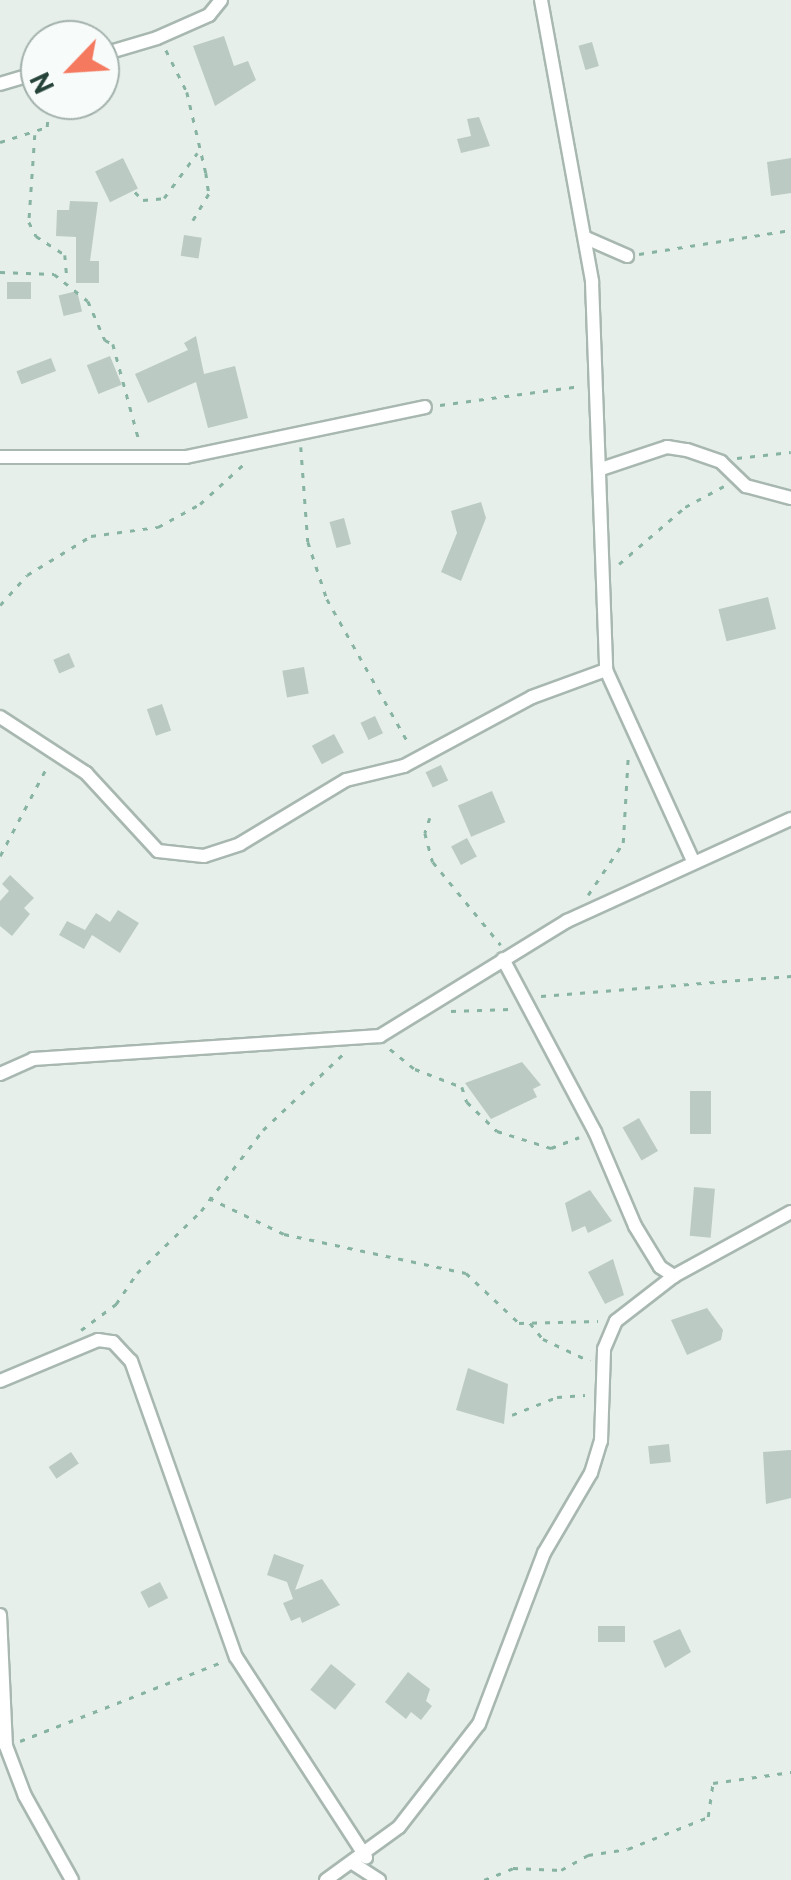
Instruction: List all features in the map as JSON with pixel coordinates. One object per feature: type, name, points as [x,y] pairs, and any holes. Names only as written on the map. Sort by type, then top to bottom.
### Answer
[{"type":"street","points":[[120,49],[157,38],[209,14],[222,0]]},
{"type":"street","points":[[541,0],[586,238],[601,469],[606,670],[693,861]]},
{"type":"street","points":[[586,238],[627,256]]},
{"type":"street","points":[[0,457],[186,457],[425,407]]},
{"type":"street","points":[[601,469],[667,448],[721,462],[770,496],[791,498]]},
{"type":"street","points":[[0,717],[51,746],[158,851],[204,856],[240,844],[346,780],[418,758],[532,696],[606,670]]},
{"type":"street","points":[[0,1071],[32,1059],[352,1042],[380,1036],[567,921],[791,819]]},
{"type":"street","points":[[506,957],[595,1132],[635,1226],[660,1266],[674,1276]]},
{"type":"street","points":[[326,1880],[360,1861],[432,1790],[479,1724],[544,1553],[591,1473],[601,1441],[602,1367],[616,1321],[674,1276],[791,1212]]},
{"type":"street","points":[[0,1382],[68,1350],[114,1342],[131,1362],[236,1657],[360,1861],[379,1880]]},
{"type":"street","points":[[0,1615],[6,1746],[25,1796],[72,1880]]},
{"type":"path","points":[[157,38],[187,92],[209,194],[193,221]]},
{"type":"path","points":[[0,142],[35,135],[46,127],[47,120]]},
{"type":"path","points":[[35,135],[29,222],[36,236],[65,255],[67,280]]},
{"type":"path","points":[[135,192],[143,200],[164,198],[188,173],[198,152]]},
{"type":"path","points":[[627,256],[791,230]]},
{"type":"path","points":[[0,272],[67,280],[88,300],[105,340],[113,344],[143,455]]},
{"type":"path","points":[[425,407],[597,384]]},
{"type":"path","points":[[300,433],[308,542],[327,599],[418,758]]},
{"type":"path","points":[[0,606],[26,574],[92,536],[158,527],[200,504],[242,468],[257,442]]},
{"type":"path","points":[[721,462],[791,452]]},
{"type":"path","points":[[614,571],[685,507],[739,478]]},
{"type":"path","points":[[0,856],[43,782],[51,746]]},
{"type":"path","points":[[567,921],[623,843],[631,784],[627,749]]},
{"type":"path","points":[[430,818],[425,833],[434,862],[506,957]]},
{"type":"path","points":[[525,998],[791,976]]},
{"type":"path","points":[[447,1012],[513,1008],[534,1014]]},
{"type":"path","points":[[380,1036],[415,1069],[462,1087],[467,1102],[497,1130],[551,1148],[595,1132]]},
{"type":"path","points":[[68,1350],[210,1198],[263,1130],[352,1042]]},
{"type":"path","points":[[210,1198],[284,1234],[466,1273],[489,1290],[500,1310],[530,1322],[616,1321]]},
{"type":"path","points":[[530,1322],[543,1339],[602,1367]]},
{"type":"path","points":[[512,1415],[557,1397],[602,1394]]},
{"type":"path","points":[[6,1746],[236,1657]]},
{"type":"path","points":[[484,1880],[513,1868],[561,1870],[588,1856],[628,1849],[708,1817],[714,1783],[791,1772]]},
{"type":"building","points":[[224,36],[234,66],[248,61],[256,80],[215,106],[193,46]]},
{"type":"building","points":[[592,42],[599,66],[585,70],[579,46]]},
{"type":"building","points":[[479,117],[490,146],[461,153],[457,139],[471,136],[467,119]]},
{"type":"building","points":[[123,158],[138,189],[110,202],[95,172]]},
{"type":"building","points":[[791,158],[791,193],[771,196],[767,162]]},
{"type":"building","points":[[70,201],[98,202],[90,261],[99,261],[99,283],[76,283],[76,237],[56,236],[57,210],[69,210]]},
{"type":"building","points":[[184,235],[202,238],[198,259],[181,256]]},
{"type":"building","points":[[7,282],[31,282],[31,299],[7,299]]},
{"type":"building","points":[[77,291],[82,311],[64,316],[59,296]]},
{"type":"building","points":[[196,336],[204,374],[235,366],[248,418],[208,428],[196,382],[148,403],[135,374],[188,350],[184,343]]},
{"type":"building","points":[[110,356],[122,385],[98,394],[87,365]]},
{"type":"building","points":[[51,358],[56,371],[21,384],[16,371]]},
{"type":"building","points":[[481,502],[486,518],[461,581],[441,572],[457,533],[451,511]]},
{"type":"building","points":[[344,518],[351,544],[336,548],[330,522]]},
{"type":"building","points":[[768,597],[776,629],[726,641],[719,609]]},
{"type":"building","points":[[69,653],[75,667],[59,673],[53,660]]},
{"type":"building","points":[[304,667],[309,694],[287,697],[282,671]]},
{"type":"building","points":[[162,704],[171,730],[156,736],[147,709]]},
{"type":"building","points":[[375,716],[383,733],[369,740],[360,723]]},
{"type":"building","points":[[334,734],[344,753],[322,764],[312,746]]},
{"type":"building","points":[[441,765],[448,780],[433,788],[426,772]]},
{"type":"building","points":[[492,791],[505,822],[471,837],[458,805]]},
{"type":"building","points":[[467,838],[477,857],[461,865],[451,846]]},
{"type":"building","points":[[10,875],[34,898],[24,908],[30,914],[12,936],[0,926],[0,901],[9,891],[2,884]]},
{"type":"building","points":[[118,910],[139,923],[120,953],[92,935],[84,949],[59,935],[67,921],[85,930],[96,913],[110,922]]},
{"type":"building","points":[[522,1062],[541,1085],[533,1089],[537,1097],[491,1119],[465,1083]]},
{"type":"building","points":[[690,1091],[711,1091],[711,1134],[690,1134]]},
{"type":"building","points":[[639,1118],[658,1151],[642,1160],[623,1128]]},
{"type":"building","points":[[694,1187],[715,1189],[711,1238],[690,1236]]},
{"type":"building","points":[[590,1190],[612,1221],[588,1233],[585,1226],[572,1232],[565,1203]]},
{"type":"building","points":[[613,1259],[624,1295],[605,1304],[588,1272]]},
{"type":"building","points":[[707,1308],[723,1330],[721,1340],[687,1355],[671,1320]]},
{"type":"building","points":[[468,1368],[508,1384],[504,1424],[456,1410]]},
{"type":"building","points":[[669,1444],[671,1462],[650,1464],[648,1446]]},
{"type":"building","points":[[791,1450],[791,1498],[766,1504],[763,1452]]},
{"type":"building","points":[[71,1452],[79,1464],[56,1479],[49,1467]]},
{"type":"building","points":[[274,1554],[304,1565],[295,1590],[322,1579],[340,1605],[302,1623],[300,1617],[291,1621],[283,1603],[293,1599],[287,1582],[267,1575]]},
{"type":"building","points":[[160,1582],[168,1598],[149,1608],[140,1592]]},
{"type":"building","points":[[598,1626],[625,1626],[625,1642],[598,1642]]},
{"type":"building","points":[[680,1629],[691,1652],[665,1668],[653,1641]]},
{"type":"building","points":[[331,1664],[356,1684],[335,1710],[310,1690]]},
{"type":"building","points":[[408,1672],[430,1689],[426,1701],[432,1706],[421,1720],[411,1712],[406,1719],[385,1702]]}]
